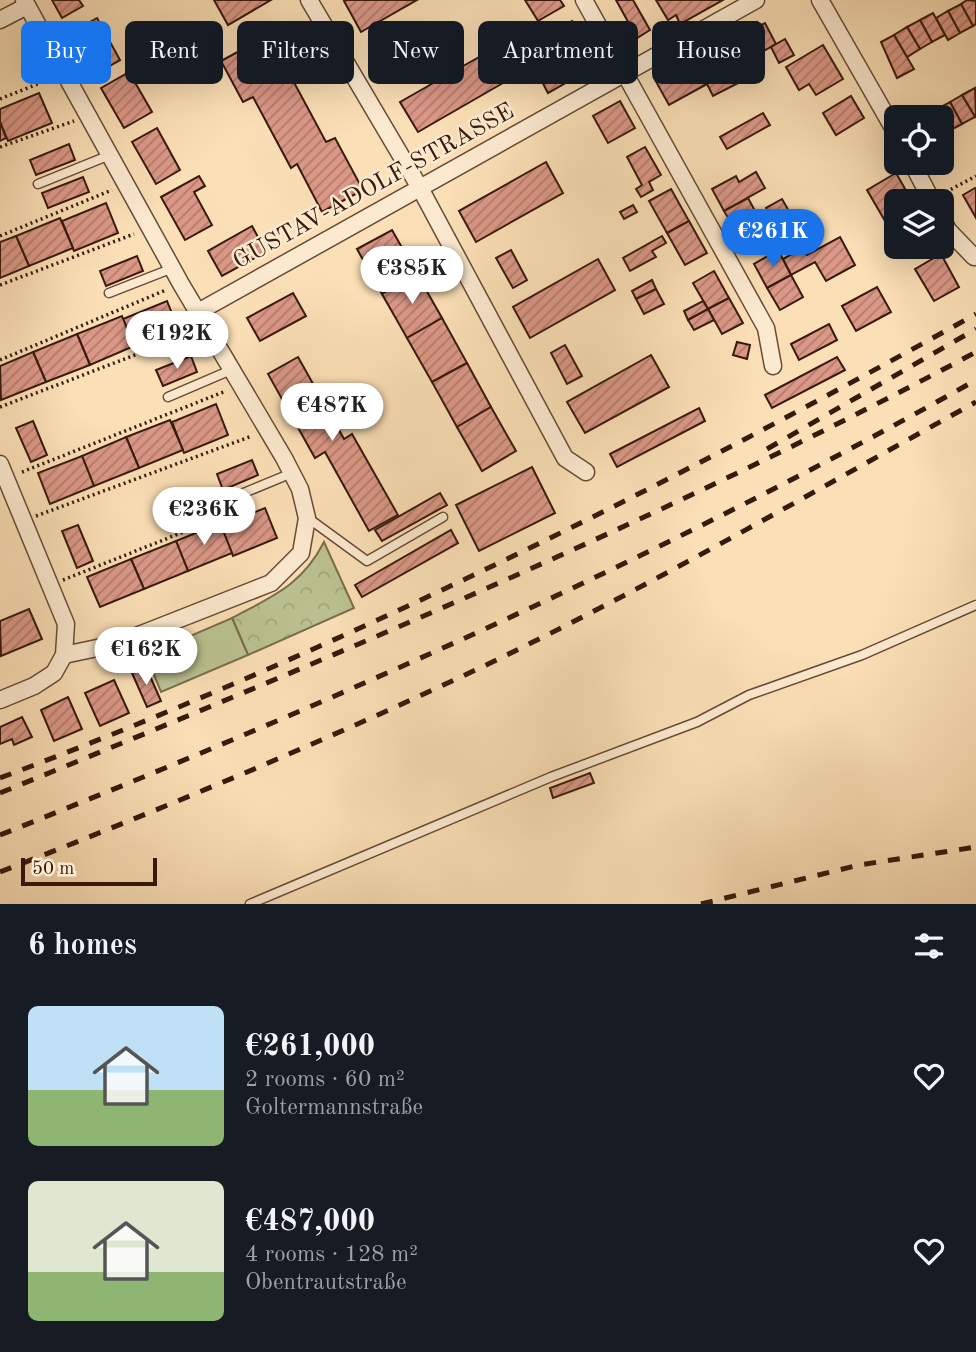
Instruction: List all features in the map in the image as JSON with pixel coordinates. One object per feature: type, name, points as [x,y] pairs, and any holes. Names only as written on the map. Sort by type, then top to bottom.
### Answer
[{"type":"street","points":[[309,0],[420,188],[565,458],[586,472]]},
{"type":"street","points":[[584,0],[596,21]]},
{"type":"street","name":"GUSTAV-ADOLF-STRASSE","points":[[638,65],[756,0]]},
{"type":"street","points":[[820,0],[884,112]]},
{"type":"street","points":[[0,20],[25,3],[35,21]]},
{"type":"street","points":[[64,655],[116,644],[271,583],[301,553],[307,518],[300,489],[292,473],[181,284],[71,84]]},
{"type":"street","name":"GUSTAV-ADOLF-STRASSE","points":[[198,312],[604,84]]},
{"type":"street","points":[[632,84],[766,328],[773,366]]},
{"type":"street","points":[[954,236],[974,257]]},
{"type":"street","points":[[0,700],[34,686],[54,673],[64,655],[66,624],[3,471]]},
{"type":"lane","points":[[38,184],[110,155]]},
{"type":"lane","points":[[109,293],[173,268]]},
{"type":"lane","points":[[168,397],[231,370]]},
{"type":"lane","points":[[229,499],[292,473]]},
{"type":"lane","points":[[307,518],[340,539],[367,561],[443,517]]},
{"type":"lane","points":[[250,904],[551,777],[697,722],[749,695],[862,656],[976,605]]},
{"type":"path","points":[[0,99],[38,84]]},
{"type":"path","points":[[0,147],[88,116]]},
{"type":"path","points":[[953,189],[976,176]]},
{"type":"path","points":[[0,236],[126,184]]},
{"type":"path","points":[[0,285],[150,228]]},
{"type":"path","points":[[0,360],[181,284]]},
{"type":"path","points":[[0,407],[206,327]]},
{"type":"path","points":[[3,471],[240,385]]},
{"type":"path","points":[[25,520],[197,454],[198,458],[267,430]]},
{"type":"path","points":[[51,584],[237,511]]},
{"type":"green space","points":[[324,542],[354,608],[248,655],[232,618],[273,596],[296,579]]},
{"type":"green space","points":[[232,618],[248,655],[161,692],[146,655]]},
{"type":"building","points":[[52,0],[79,0],[83,6],[62,18]]},
{"type":"building","points":[[214,0],[271,0],[228,25]]},
{"type":"building","points":[[417,0],[380,21],[368,21],[368,28],[361,32],[344,1]]},
{"type":"building","points":[[525,0],[560,0],[564,6],[538,21]]},
{"type":"building","points":[[616,0],[633,0],[650,30],[638,37],[638,21],[628,21]]},
{"type":"building","points":[[656,0],[723,0],[685,21],[679,21],[676,15],[668,20]]},
{"type":"building","points":[[967,0],[976,1],[976,24],[973,26],[961,4]]},
{"type":"building","points":[[961,4],[973,26],[960,33],[948,11]]},
{"type":"building","points":[[948,11],[960,33],[948,40],[936,18]]},
{"type":"building","points":[[933,13],[945,35],[932,42],[920,20]]},
{"type":"building","points":[[920,20],[932,42],[920,49],[907,27]]},
{"type":"building","points":[[765,23],[776,44],[765,50]]},
{"type":"building","points":[[907,27],[920,49],[907,57],[894,35]]},
{"type":"building","points":[[894,35],[914,69],[897,78],[881,42]]},
{"type":"building","points":[[785,39],[794,55],[779,63],[771,47]]},
{"type":"building","points":[[111,44],[120,60],[111,65]]},
{"type":"building","points":[[823,45],[843,79],[816,95],[809,84],[799,90],[786,67]]},
{"type":"building","points":[[237,52],[237,84],[295,84],[326,142],[335,138],[363,190],[322,212],[297,164],[291,168],[253,97],[243,102],[223,60]]},
{"type":"building","points":[[478,58],[478,84],[501,84],[418,132],[400,102],[432,84],[464,84],[464,66]]},
{"type":"building","points":[[125,74],[125,84],[136,84],[152,112],[124,128],[101,88]]},
{"type":"building","points":[[543,84],[564,84],[548,93]]},
{"type":"building","points":[[657,84],[707,84],[669,105]]},
{"type":"building","points":[[707,84],[736,84],[713,96]]},
{"type":"building","points":[[975,88],[976,116],[975,117],[962,95]]},
{"type":"building","points":[[39,93],[52,123],[8,141],[0,122],[0,109]]},
{"type":"building","points":[[962,95],[975,117],[962,124],[950,102]]},
{"type":"building","points":[[851,96],[864,118],[836,135],[823,113]]},
{"type":"building","points":[[620,101],[635,128],[608,143],[593,116]]},
{"type":"building","points":[[954,109],[962,124],[954,128]]},
{"type":"building","points":[[763,113],[770,125],[727,149],[720,137]]},
{"type":"building","points":[[0,122],[6,138],[0,141]]},
{"type":"building","points":[[157,128],[180,170],[156,184],[132,142]]},
{"type":"building","points":[[69,144],[75,160],[36,175],[30,160]]},
{"type":"building","points":[[645,147],[661,175],[649,182],[653,190],[641,197],[636,189],[642,185],[627,157]]},
{"type":"building","points":[[546,162],[563,193],[476,242],[459,211]]},
{"type":"building","points":[[756,172],[765,188],[724,211],[712,189],[736,176],[739,182]]},
{"type":"building","points":[[893,175],[897,175],[905,189],[884,189],[884,219],[867,190]]},
{"type":"building","points":[[199,176],[205,186],[194,192],[212,225],[185,240],[161,197]]},
{"type":"building","points":[[83,177],[89,192],[48,208],[42,193]]},
{"type":"building","points":[[671,189],[689,221],[667,233],[649,201]]},
{"type":"building","points":[[976,189],[976,218],[963,195]]},
{"type":"building","points":[[748,198],[760,220],[737,233],[724,211]]},
{"type":"building","points":[[782,199],[790,213],[797,210],[801,217],[778,230],[766,208]]},
{"type":"building","points":[[106,203],[118,233],[74,251],[62,221]]},
{"type":"building","points":[[633,205],[637,212],[624,219],[620,212]]},
{"type":"building","points":[[60,218],[73,248],[29,266],[16,236]]},
{"type":"building","points":[[689,221],[707,253],[685,265],[667,233]]},
{"type":"building","points":[[252,226],[266,252],[222,276],[208,251]]},
{"type":"building","points":[[392,230],[417,274],[382,294],[357,249]]},
{"type":"building","points":[[16,236],[29,266],[0,278],[0,242]]},
{"type":"building","points":[[662,236],[666,243],[652,251],[656,257],[630,271],[623,258]]},
{"type":"building","points":[[840,237],[855,265],[826,281],[815,262],[791,275],[783,259],[803,248],[807,255]]},
{"type":"building","points":[[511,250],[527,280],[513,288],[496,258]]},
{"type":"building","points":[[778,250],[791,275],[767,288],[754,264]]},
{"type":"building","points":[[137,256],[143,271],[106,286],[100,271]]},
{"type":"building","points":[[598,259],[615,290],[530,338],[513,307]]},
{"type":"building","points":[[932,259],[944,259],[959,287],[934,301],[915,269]]},
{"type":"building","points":[[714,271],[729,298],[708,309],[693,283]]},
{"type":"building","points":[[417,274],[442,318],[407,338],[382,294]]},
{"type":"building","points":[[791,275],[803,297],[780,310],[767,288]]},
{"type":"building","points":[[652,280],[656,289],[636,299],[632,291]]},
{"type":"building","points":[[877,287],[891,312],[856,331],[842,306]]},
{"type":"building","points":[[656,289],[664,304],[644,314],[636,299]]},
{"type":"building","points":[[293,293],[306,316],[260,341],[247,318]]},
{"type":"building","points":[[729,298],[743,323],[722,334],[708,309]]},
{"type":"building","points":[[167,301],[179,331],[135,349],[123,319]]},
{"type":"building","points":[[703,301],[708,309],[688,320],[684,311]]},
{"type":"building","points":[[708,309],[714,320],[694,330],[688,320]]},
{"type":"building","points":[[122,316],[134,346],[90,365],[77,334]]},
{"type":"building","points":[[442,318],[467,363],[432,382],[407,338]]},
{"type":"building","points":[[829,324],[837,340],[799,360],[791,344]]},
{"type":"building","points":[[77,334],[90,365],[46,382],[33,352]]},
{"type":"building","points":[[737,342],[750,345],[747,359],[733,355]]},
{"type":"building","points":[[565,345],[582,376],[567,384],[551,353]]},
{"type":"building","points":[[33,352],[46,382],[1,400],[0,366]]},
{"type":"building","points":[[651,355],[669,387],[585,433],[567,402]]},
{"type":"building","points":[[191,356],[197,372],[163,386],[156,370]]},
{"type":"building","points":[[298,357],[344,439],[352,434],[398,515],[369,531],[325,452],[315,458],[268,374]]},
{"type":"building","points":[[837,357],[845,370],[772,408],[765,395]]},
{"type":"building","points":[[467,363],[491,407],[457,427],[432,382]]},
{"type":"building","points":[[216,404],[228,435],[184,453],[172,422]]},
{"type":"building","points":[[491,407],[516,451],[482,471],[457,427]]},
{"type":"building","points":[[699,408],[705,421],[617,467],[610,454]]},
{"type":"building","points":[[170,420],[183,450],[139,468],[126,437]]},
{"type":"building","points":[[33,421],[47,455],[31,462],[16,428]]},
{"type":"building","points":[[126,437],[139,468],[94,486],[82,456]]},
{"type":"building","points":[[82,456],[94,486],[50,504],[38,473]]},
{"type":"building","points":[[252,460],[258,475],[223,490],[217,474]]},
{"type":"building","points":[[532,467],[555,513],[479,551],[456,505]]},
{"type":"building","points":[[440,493],[447,505],[382,541],[375,530]]},
{"type":"building","points":[[265,508],[277,538],[233,556],[221,526]]},
{"type":"building","points":[[220,523],[232,553],[188,571],[176,541]]},
{"type":"building","points":[[78,525],[93,561],[77,568],[62,531]]},
{"type":"building","points":[[451,530],[458,543],[362,597],[355,585]]},
{"type":"building","points":[[176,541],[188,571],[144,589],[131,559]]},
{"type":"building","points":[[131,559],[144,589],[100,607],[87,577]]},
{"type":"building","points":[[29,609],[42,639],[1,656],[0,621]]},
{"type":"building","points":[[146,667],[161,701],[147,707],[132,673]]},
{"type":"building","points":[[114,680],[129,713],[100,726],[85,693]]},
{"type":"building","points":[[68,697],[82,729],[54,741],[41,710]]},
{"type":"building","points":[[22,717],[32,737],[14,745],[12,739],[0,744],[0,727]]},
{"type":"building","points":[[590,773],[594,783],[553,798],[550,788]]},
{"type":"railway","points":[[0,778],[250,677],[497,564],[739,442],[976,314]]},
{"type":"railway","points":[[767,449],[976,329]]},
{"type":"railway","points":[[0,793],[371,639],[616,530],[857,414],[976,352]]},
{"type":"railway","points":[[0,835],[249,733],[496,624],[738,507],[976,380]]},
{"type":"railway","points":[[0,872],[275,760],[506,655],[709,550],[976,402]]},
{"type":"railway","points":[[701,904],[859,865],[976,847]]}]
